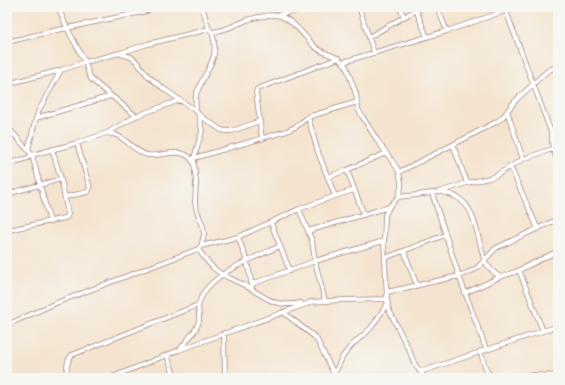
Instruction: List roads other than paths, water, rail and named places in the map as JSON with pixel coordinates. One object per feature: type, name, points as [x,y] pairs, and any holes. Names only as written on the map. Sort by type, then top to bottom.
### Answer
[{"type":"street","points":[[58,7],[85,62],[92,80],[136,116]]},
{"type":"street","points":[[7,42],[154,7]]},
{"type":"street","points":[[196,111],[196,94],[214,56],[215,48],[214,40],[202,7]]},
{"type":"street","points":[[7,84],[61,70],[148,44],[210,30],[228,29],[258,17],[276,15],[311,7]]},
{"type":"street","points":[[359,7],[374,53]]},
{"type":"street","points":[[396,7],[401,10],[404,17]]},
{"type":"street","points":[[368,37],[424,7]]},
{"type":"street","points":[[437,7],[447,31]]},
{"type":"street","points":[[343,62],[447,31],[506,9],[517,7]]},
{"type":"street","points":[[506,9],[532,84],[551,132],[553,149],[558,163]]},
{"type":"street","points":[[416,10],[427,37]]},
{"type":"street","points":[[276,15],[284,18],[294,25],[316,48],[330,56],[339,58],[343,62],[346,66],[356,94],[358,109],[399,172],[402,188],[398,196],[389,207],[385,216],[384,241],[388,308],[414,363],[425,378]]},
{"type":"street","points":[[120,53],[131,57],[148,76],[164,89],[221,130],[232,131],[260,121]]},
{"type":"street","points":[[262,139],[256,92],[257,89],[339,58]]},
{"type":"street","points":[[399,172],[496,122],[502,118],[515,101],[532,84],[551,69],[558,67]]},
{"type":"street","points":[[28,150],[39,110],[61,70]]},
{"type":"street","points":[[36,118],[111,96]]},
{"type":"street","points":[[7,164],[107,133],[136,116],[180,100]]},
{"type":"street","points":[[194,158],[293,129],[308,117],[357,102]]},
{"type":"street","points":[[507,111],[523,158]]},
{"type":"street","points":[[199,115],[202,131],[194,158],[194,163],[196,182],[195,203],[204,235],[200,247]]},
{"type":"street","points":[[308,117],[318,152],[335,196]]},
{"type":"street","points":[[7,126],[32,155],[50,222]]},
{"type":"street","points":[[107,133],[115,135],[142,153],[156,156],[177,153],[183,154],[188,156],[194,163]]},
{"type":"street","points":[[65,197],[87,192],[90,188],[76,143]]},
{"type":"street","points":[[453,145],[467,183]]},
{"type":"street","points":[[398,196],[439,192],[495,176],[523,158],[558,147]]},
{"type":"street","points":[[7,229],[50,222],[68,217],[61,179],[52,149]]},
{"type":"street","points":[[328,177],[386,153]]},
{"type":"street","points":[[510,166],[538,229]]},
{"type":"street","points":[[347,170],[364,215]]},
{"type":"street","points":[[7,194],[61,179]]},
{"type":"street","points":[[7,325],[56,303],[200,247],[238,237],[299,209],[354,190]]},
{"type":"street","points":[[439,192],[457,197],[469,207],[484,260],[492,271],[500,277]]},
{"type":"street","points":[[432,193],[459,276],[486,349]]},
{"type":"street","points":[[308,231],[389,207]]},
{"type":"street","points":[[299,209],[313,246],[315,261],[325,301]]},
{"type":"street","points":[[387,292],[459,276],[474,270],[496,248],[558,219]]},
{"type":"street","points":[[271,223],[290,271]]},
{"type":"street","points":[[385,258],[445,235]]},
{"type":"street","points":[[238,237],[247,261],[253,291]]},
{"type":"street","points":[[252,284],[315,261],[384,241]]},
{"type":"street","points":[[179,350],[198,325],[198,305],[208,286],[223,274],[280,246]]},
{"type":"street","points":[[200,247],[215,270],[276,303],[285,305],[365,299],[388,301]]},
{"type":"street","points":[[404,251],[417,286]]},
{"type":"street","points":[[465,293],[519,270],[558,251]]},
{"type":"street","points":[[519,270],[543,331]]},
{"type":"street","points":[[333,376],[343,356],[351,346],[371,328],[388,301]]},
{"type":"street","points":[[110,378],[179,350],[312,302]]},
{"type":"street","points":[[66,378],[67,362],[72,355],[198,305]]},
{"type":"street","points":[[283,312],[316,338],[333,376]]},
{"type":"street","points":[[420,372],[558,326]]},
{"type":"street","points":[[224,334],[225,378]]},
{"type":"street","points":[[480,351],[487,372],[494,378]]},
{"type":"street","points":[[167,355],[175,378]]},
{"type":"street","points":[[513,378],[534,375],[558,376]]}]
